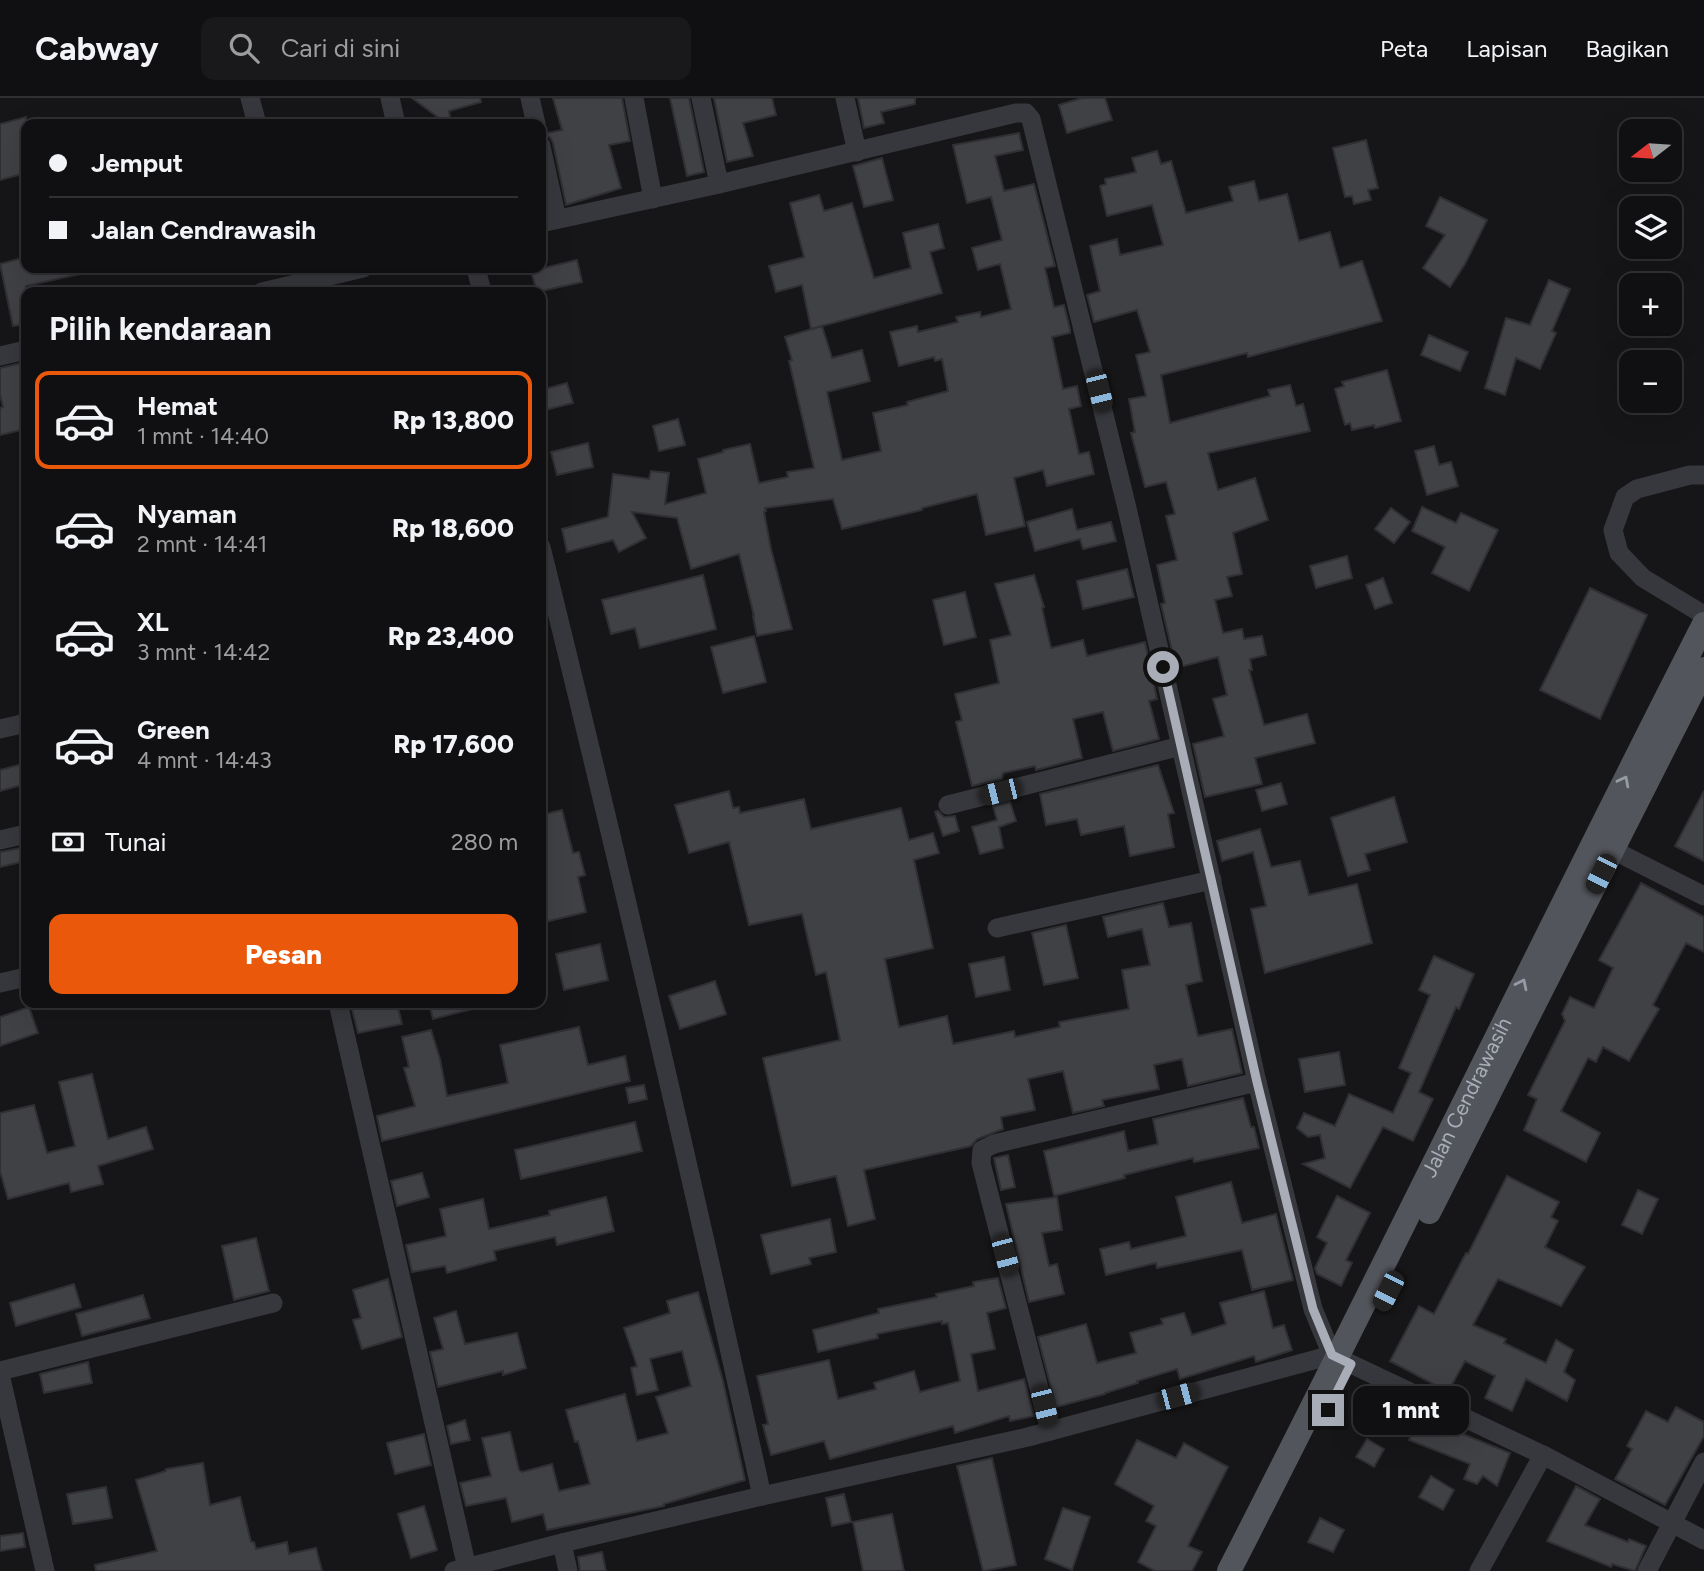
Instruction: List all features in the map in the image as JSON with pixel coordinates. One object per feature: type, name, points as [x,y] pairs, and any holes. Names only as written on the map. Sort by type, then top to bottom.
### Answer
[{"type":"main road","name":"Jalan Cendrawasih","points":[[1604,845],[1704,624]]},
{"type":"main road","name":"Jalan Cendrawasih","points":[[1228,1571],[1604,845],[1704,669]]},
{"type":"main road","name":"Jalan Cendrawasih","points":[[1246,1571],[1340,1359]]},
{"type":"street","points":[[250,98],[256,119]]},
{"type":"street","points":[[390,98],[395,119]]},
{"type":"street","points":[[530,98],[535,119]]},
{"type":"street","points":[[634,98],[653,199]]},
{"type":"street","points":[[701,98],[719,184]]},
{"type":"street","points":[[845,98],[857,152]]},
{"type":"street","points":[[546,193],[549,221],[857,152],[1016,113],[1030,106],[1127,508],[1257,1082],[1313,1309],[1340,1359],[1543,1455],[1704,1540]]},
{"type":"street","points":[[272,287],[294,276],[320,273]]},
{"type":"street","points":[[0,356],[21,351]]},
{"type":"street","points":[[1704,475],[1690,475],[1637,489],[1625,497],[1613,530],[1619,553],[1643,578],[1704,615]]},
{"type":"street","points":[[546,568],[708,1250],[762,1496]]},
{"type":"street","points":[[0,729],[21,724]]},
{"type":"street","points":[[948,805],[1181,746]]},
{"type":"street","points":[[0,840],[21,835]]},
{"type":"street","points":[[1604,845],[1704,895]]},
{"type":"street","points":[[997,928],[1212,880]]},
{"type":"street","points":[[0,983],[21,978]]},
{"type":"street","points":[[339,1008],[461,1570],[562,1543],[1050,1431],[1340,1359]]},
{"type":"street","points":[[1050,1431],[981,1163],[982,1150],[994,1144],[1257,1082]]},
{"type":"street","points":[[45,1571],[0,1373],[273,1303]]},
{"type":"street","points":[[1479,1571],[1543,1455]]},
{"type":"street","points":[[1647,1571],[1704,1462]]},
{"type":"street","points":[[562,1543],[568,1571]]},
{"type":"building","points":[[412,98],[480,98],[481,102],[449,111],[450,119],[440,119]]},
{"type":"building","points":[[553,98],[622,98],[630,141],[609,145],[621,188],[566,205],[553,143],[546,135],[562,130]]},
{"type":"building","points":[[670,98],[689,98],[704,172],[687,176]]},
{"type":"building","points":[[714,98],[772,98],[776,115],[743,123],[753,156],[727,162]]},
{"type":"building","points":[[858,98],[915,98],[915,104],[881,112],[884,123],[864,128]]},
{"type":"building","points":[[1082,98],[1105,98],[1112,120],[1067,133],[1059,105]]},
{"type":"building","points":[[26,117],[21,119],[21,174],[0,180],[0,124]]},
{"type":"building","points":[[1019,133],[1023,150],[995,156],[1004,191],[1034,184],[1055,266],[1045,268],[1054,307],[1064,305],[1070,329],[1070,333],[1052,337],[1063,389],[1077,386],[1081,406],[1069,409],[1079,454],[1089,452],[1094,474],[1047,486],[1043,470],[1014,478],[1025,526],[986,535],[977,494],[842,529],[833,499],[765,508],[771,549],[792,629],[757,636],[739,554],[691,569],[677,518],[632,512],[646,538],[619,552],[613,540],[567,552],[562,529],[608,517],[613,474],[649,479],[651,471],[669,473],[665,504],[706,493],[698,459],[723,450],[750,444],[759,483],[788,477],[787,472],[814,468],[785,337],[822,326],[832,358],[862,350],[870,381],[827,392],[842,460],[881,451],[873,413],[908,405],[907,402],[948,391],[942,359],[935,361],[934,357],[899,366],[890,332],[917,326],[918,332],[958,322],[956,317],[980,312],[981,317],[1011,309],[1000,264],[978,270],[972,248],[1002,240],[991,197],[967,203],[953,145]]},
{"type":"building","points":[[1366,140],[1378,188],[1368,190],[1371,200],[1354,204],[1352,196],[1345,197],[1333,148]]},
{"type":"building","points":[[1157,151],[1161,164],[1171,161],[1186,213],[1233,201],[1229,187],[1254,181],[1259,201],[1287,194],[1299,241],[1330,232],[1340,268],[1362,261],[1382,321],[1248,357],[1247,353],[1161,375],[1170,423],[1270,396],[1268,390],[1290,385],[1296,406],[1303,404],[1310,431],[1208,453],[1218,490],[1255,478],[1268,520],[1233,533],[1242,574],[1227,577],[1232,596],[1215,600],[1223,633],[1242,629],[1244,639],[1262,636],[1266,655],[1250,659],[1252,670],[1249,670],[1264,725],[1307,714],[1315,743],[1255,758],[1262,784],[1205,797],[1193,744],[1224,736],[1213,699],[1227,695],[1218,657],[1176,668],[1161,604],[1165,603],[1157,565],[1177,560],[1166,516],[1175,514],[1166,482],[1145,487],[1131,433],[1135,432],[1129,399],[1146,396],[1136,355],[1150,352],[1137,310],[1094,322],[1087,295],[1100,291],[1090,246],[1117,239],[1120,255],[1163,245],[1152,205],[1107,216],[1100,186],[1106,184],[1105,179],[1136,172],[1132,158]]},
{"type":"building","points":[[882,158],[893,200],[864,207],[853,166]]},
{"type":"building","points":[[819,195],[824,211],[852,203],[874,278],[911,268],[903,233],[938,224],[944,248],[930,252],[942,293],[811,329],[802,285],[776,292],[769,266],[804,257],[790,203]]},
{"type":"building","points":[[1440,197],[1487,220],[1450,287],[1423,268],[1445,235],[1426,226]]},
{"type":"building","points":[[21,258],[21,273],[80,274],[21,287],[21,325],[13,326],[0,264]]},
{"type":"building","points":[[577,260],[582,282],[546,290],[546,287],[536,287],[532,273],[546,273],[546,267]]},
{"type":"building","points":[[1549,280],[1570,289],[1552,331],[1556,333],[1540,369],[1516,358],[1505,395],[1485,388],[1506,318],[1530,325]]},
{"type":"building","points":[[1429,335],[1468,352],[1460,371],[1421,355]]},
{"type":"building","points":[[21,363],[21,430],[0,435],[0,408],[3,407],[0,368]]},
{"type":"building","points":[[1387,370],[1401,421],[1375,428],[1374,425],[1352,430],[1350,423],[1345,425],[1335,389],[1344,386],[1342,382]]},
{"type":"building","points":[[567,383],[573,403],[546,410],[546,389]]},
{"type":"building","points":[[678,419],[685,445],[659,451],[653,426]]},
{"type":"building","points":[[588,443],[593,467],[557,475],[551,452]]},
{"type":"building","points":[[1434,446],[1439,465],[1451,462],[1458,486],[1427,495],[1415,451]]},
{"type":"building","points":[[1422,507],[1456,523],[1461,513],[1498,530],[1469,591],[1432,573],[1445,547],[1412,531]]},
{"type":"building","points":[[1391,508],[1410,522],[1394,543],[1375,529]]},
{"type":"building","points":[[1072,509],[1077,530],[1111,522],[1116,541],[1083,549],[1080,539],[1035,551],[1027,522]]},
{"type":"building","points":[[1347,556],[1352,578],[1316,588],[1310,566]]},
{"type":"building","points":[[1127,569],[1134,597],[1083,609],[1077,581]]},
{"type":"building","points":[[703,575],[716,629],[640,648],[635,628],[611,634],[602,600]]},
{"type":"building","points":[[1034,575],[1044,607],[1042,608],[1051,648],[1083,640],[1087,656],[1145,642],[1157,699],[1149,701],[1159,739],[1113,751],[1103,712],[1073,719],[1082,758],[1036,770],[1035,766],[1003,773],[1002,779],[972,786],[956,722],[962,720],[955,694],[999,683],[990,640],[1011,635],[995,584]]},
{"type":"building","points":[[1383,578],[1392,603],[1375,609],[1366,585]]},
{"type":"building","points":[[1590,588],[1647,615],[1600,719],[1540,690]]},
{"type":"building","points":[[965,592],[976,637],[944,645],[933,600]]},
{"type":"building","points":[[754,636],[766,682],[723,693],[711,647]]},
{"type":"building","points":[[21,764],[21,785],[0,791],[0,770]]},
{"type":"building","points":[[1158,765],[1174,813],[1168,814],[1174,847],[1130,856],[1124,826],[1081,835],[1077,819],[1046,825],[1040,794]]},
{"type":"building","points":[[1281,783],[1287,804],[1262,811],[1256,790]]},
{"type":"building","points":[[729,791],[733,808],[739,807],[740,813],[804,799],[811,829],[901,808],[909,840],[933,833],[939,853],[914,860],[933,948],[885,959],[899,1027],[947,1016],[953,1044],[1014,1031],[1015,1037],[1060,1027],[1059,1022],[1129,1009],[1122,970],[1150,965],[1142,929],[1108,937],[1103,917],[1163,903],[1169,927],[1191,923],[1202,981],[1186,985],[1198,1036],[1232,1029],[1242,1073],[1188,1086],[1182,1059],[1154,1065],[1159,1089],[1102,1100],[1104,1106],[1073,1113],[1063,1071],[1028,1079],[1035,1110],[1001,1117],[1003,1129],[977,1139],[971,1146],[864,1170],[875,1219],[848,1226],[836,1176],[792,1186],[763,1058],[840,1040],[826,972],[816,975],[802,914],[749,925],[729,842],[689,853],[675,805]]},
{"type":"building","points":[[1704,791],[1704,861],[1675,846]]},
{"type":"building","points":[[1394,797],[1407,842],[1365,854],[1370,870],[1348,876],[1331,818]]},
{"type":"building","points":[[1010,802],[1016,821],[999,827],[1003,848],[980,854],[972,827],[997,820],[993,806]]},
{"type":"building","points":[[562,810],[573,853],[579,852],[585,875],[578,877],[586,912],[546,922],[546,814]]},
{"type":"building","points":[[938,811],[944,817],[955,816],[959,831],[943,836],[935,812]]},
{"type":"building","points":[[1260,829],[1271,867],[1300,861],[1309,895],[1357,884],[1372,943],[1265,973],[1251,909],[1266,906],[1253,852],[1222,861],[1217,841]]},
{"type":"building","points":[[21,848],[21,862],[0,867],[0,852]]},
{"type":"building","points":[[1641,883],[1704,917],[1704,952],[1686,943],[1653,1005],[1659,1009],[1629,1061],[1603,1047],[1596,1062],[1588,1058],[1561,1111],[1600,1133],[1586,1162],[1524,1130],[1537,1099],[1528,1095],[1565,1021],[1562,1014],[1570,997],[1594,1008],[1613,968],[1599,960]]},
{"type":"building","points":[[1066,925],[1078,978],[1044,985],[1032,933]]},
{"type":"building","points":[[600,944],[608,980],[564,990],[556,954]]},
{"type":"building","points":[[1434,956],[1474,974],[1459,1009],[1456,1007],[1419,1092],[1433,1099],[1413,1141],[1383,1127],[1350,1188],[1303,1164],[1325,1158],[1320,1135],[1308,1137],[1297,1128],[1304,1113],[1335,1126],[1349,1094],[1393,1113],[1411,1073],[1399,1068],[1430,995],[1419,990]]},
{"type":"building","points":[[1004,957],[1010,990],[976,997],[969,964]]},
{"type":"building","points":[[715,981],[726,1014],[680,1029],[669,996]]},
{"type":"building","points":[[29,1008],[38,1033],[0,1046],[0,1017]]},
{"type":"building","points":[[352,1008],[398,1008],[402,1024],[358,1033]]},
{"type":"building","points":[[430,1008],[476,1008],[433,1019]]},
{"type":"building","points":[[579,1027],[588,1065],[625,1056],[630,1081],[382,1141],[377,1116],[415,1106],[404,1068],[409,1067],[402,1037],[431,1030],[447,1096],[508,1083],[500,1045]]},
{"type":"building","points":[[1339,1052],[1345,1085],[1305,1092],[1299,1059]]},
{"type":"building","points":[[92,1074],[108,1139],[146,1127],[153,1149],[98,1166],[103,1184],[71,1192],[69,1183],[8,1199],[0,1171],[0,1113],[34,1105],[47,1153],[75,1146],[59,1082]]},
{"type":"building","points":[[644,1085],[647,1099],[629,1103],[626,1088]]},
{"type":"building","points":[[1243,1098],[1259,1148],[1194,1162],[1193,1158],[1054,1196],[1044,1151],[1124,1131],[1128,1151],[1158,1144],[1153,1119]]},
{"type":"building","points":[[635,1122],[642,1151],[521,1179],[515,1150]]},
{"type":"building","points":[[1008,1155],[1015,1187],[1001,1190],[994,1158]]},
{"type":"building","points":[[422,1173],[429,1197],[397,1206],[391,1181]]},
{"type":"building","points":[[1507,1176],[1559,1202],[1551,1217],[1558,1221],[1545,1247],[1585,1267],[1561,1306],[1498,1279],[1473,1325],[1506,1339],[1504,1343],[1546,1363],[1556,1340],[1573,1350],[1564,1372],[1575,1380],[1567,1401],[1526,1379],[1512,1411],[1485,1398],[1495,1376],[1465,1361],[1448,1392],[1390,1361],[1419,1306],[1434,1314]]},
{"type":"building","points":[[1231,1182],[1242,1223],[1276,1214],[1293,1280],[1252,1290],[1242,1250],[1157,1268],[1156,1263],[1106,1275],[1100,1249],[1129,1242],[1131,1249],[1186,1236],[1176,1197]]},
{"type":"building","points":[[1638,1190],[1658,1199],[1642,1234],[1622,1225]]},
{"type":"building","points":[[1337,1196],[1370,1213],[1346,1260],[1352,1263],[1341,1286],[1317,1274],[1315,1268],[1327,1243],[1317,1237]]},
{"type":"building","points":[[606,1197],[614,1231],[557,1245],[555,1237],[494,1251],[496,1260],[447,1273],[445,1266],[412,1272],[406,1245],[446,1236],[440,1209],[483,1199],[489,1229],[550,1215],[549,1211]]},
{"type":"building","points":[[1057,1197],[1062,1230],[1042,1233],[1049,1266],[1057,1264],[1064,1294],[1029,1302],[1006,1204]]},
{"type":"building","points":[[830,1219],[836,1252],[809,1258],[811,1264],[771,1274],[761,1235]]},
{"type":"building","points":[[256,1238],[269,1291],[234,1300],[222,1246]]},
{"type":"building","points":[[998,1278],[1006,1308],[987,1313],[995,1349],[971,1354],[978,1391],[1024,1379],[1034,1416],[1010,1421],[1009,1416],[955,1433],[953,1426],[830,1459],[824,1441],[771,1455],[763,1425],[768,1424],[757,1376],[829,1360],[838,1399],[876,1389],[874,1383],[914,1371],[920,1392],[960,1381],[948,1323],[942,1324],[942,1321],[877,1334],[878,1338],[818,1352],[813,1330],[879,1313],[878,1309],[974,1286],[973,1282]]},
{"type":"building","points":[[388,1279],[402,1337],[362,1349],[353,1320],[361,1318],[353,1290]]},
{"type":"building","points":[[74,1284],[81,1307],[16,1326],[10,1303]]},
{"type":"building","points":[[1264,1291],[1273,1328],[1284,1325],[1292,1350],[1256,1362],[1254,1356],[1180,1379],[1177,1369],[1105,1394],[1056,1407],[1038,1337],[1086,1324],[1097,1363],[1136,1353],[1130,1333],[1163,1324],[1161,1319],[1184,1313],[1192,1335],[1226,1324],[1220,1303]]},
{"type":"building","points":[[698,1292],[723,1381],[745,1480],[664,1506],[547,1530],[543,1514],[512,1522],[506,1498],[466,1506],[460,1483],[491,1476],[482,1438],[510,1432],[519,1470],[522,1472],[552,1464],[559,1491],[590,1484],[566,1410],[625,1394],[637,1441],[668,1433],[656,1397],[691,1386],[682,1351],[650,1359],[658,1390],[637,1395],[631,1368],[637,1366],[624,1328],[670,1313],[667,1301]]},
{"type":"building","points":[[143,1295],[150,1318],[82,1336],[76,1314]]},
{"type":"building","points":[[456,1311],[465,1344],[517,1333],[526,1368],[438,1387],[430,1352],[443,1349],[434,1318]]},
{"type":"building","points":[[88,1362],[92,1383],[44,1393],[40,1374]]},
{"type":"building","points":[[1374,1388],[1386,1395],[1380,1406],[1388,1411],[1380,1425],[1359,1413]]},
{"type":"building","points":[[1676,1407],[1704,1422],[1704,1436],[1665,1505],[1615,1479],[1632,1449],[1627,1446],[1646,1411],[1668,1422]]},
{"type":"building","points":[[1422,1413],[1461,1430],[1460,1433],[1510,1453],[1497,1486],[1483,1476],[1477,1484],[1464,1479],[1470,1464],[1409,1440]]},
{"type":"building","points":[[465,1420],[470,1440],[451,1444],[447,1426]]},
{"type":"building","points":[[424,1434],[431,1465],[395,1474],[387,1443]]},
{"type":"building","points":[[1367,1439],[1384,1449],[1374,1467],[1356,1457]]},
{"type":"building","points":[[1137,1440],[1176,1458],[1184,1443],[1228,1467],[1188,1546],[1202,1552],[1192,1571],[1155,1571],[1138,1562],[1156,1526],[1146,1521],[1154,1506],[1115,1484]]},
{"type":"building","points":[[992,1458],[1016,1565],[983,1571],[957,1466]]},
{"type":"building","points":[[203,1463],[210,1505],[240,1497],[251,1542],[254,1542],[256,1549],[287,1542],[289,1554],[316,1548],[322,1571],[96,1571],[95,1565],[157,1551],[136,1480],[166,1469]]},
{"type":"building","points":[[1431,1476],[1454,1490],[1443,1510],[1419,1497]]},
{"type":"building","points":[[1576,1486],[1600,1499],[1585,1525],[1646,1546],[1635,1571],[1612,1564],[1611,1567],[1547,1541]]},
{"type":"building","points":[[106,1487],[112,1518],[73,1524],[67,1494]]},
{"type":"building","points":[[844,1494],[851,1522],[832,1526],[826,1498]]},
{"type":"building","points":[[424,1506],[437,1550],[411,1558],[398,1514]]},
{"type":"building","points":[[1063,1508],[1090,1517],[1072,1570],[1045,1559]]},
{"type":"building","points":[[892,1514],[904,1571],[863,1571],[853,1522]]},
{"type":"building","points":[[1320,1518],[1344,1530],[1333,1552],[1308,1542]]},
{"type":"building","points":[[23,1533],[25,1547],[0,1551],[0,1536]]},
{"type":"building","points":[[602,1552],[606,1571],[580,1571],[578,1557]]},
{"type":"route","points":[[1163,667],[1257,1082],[1313,1309],[1332,1355],[1351,1364],[1328,1410]]}]
